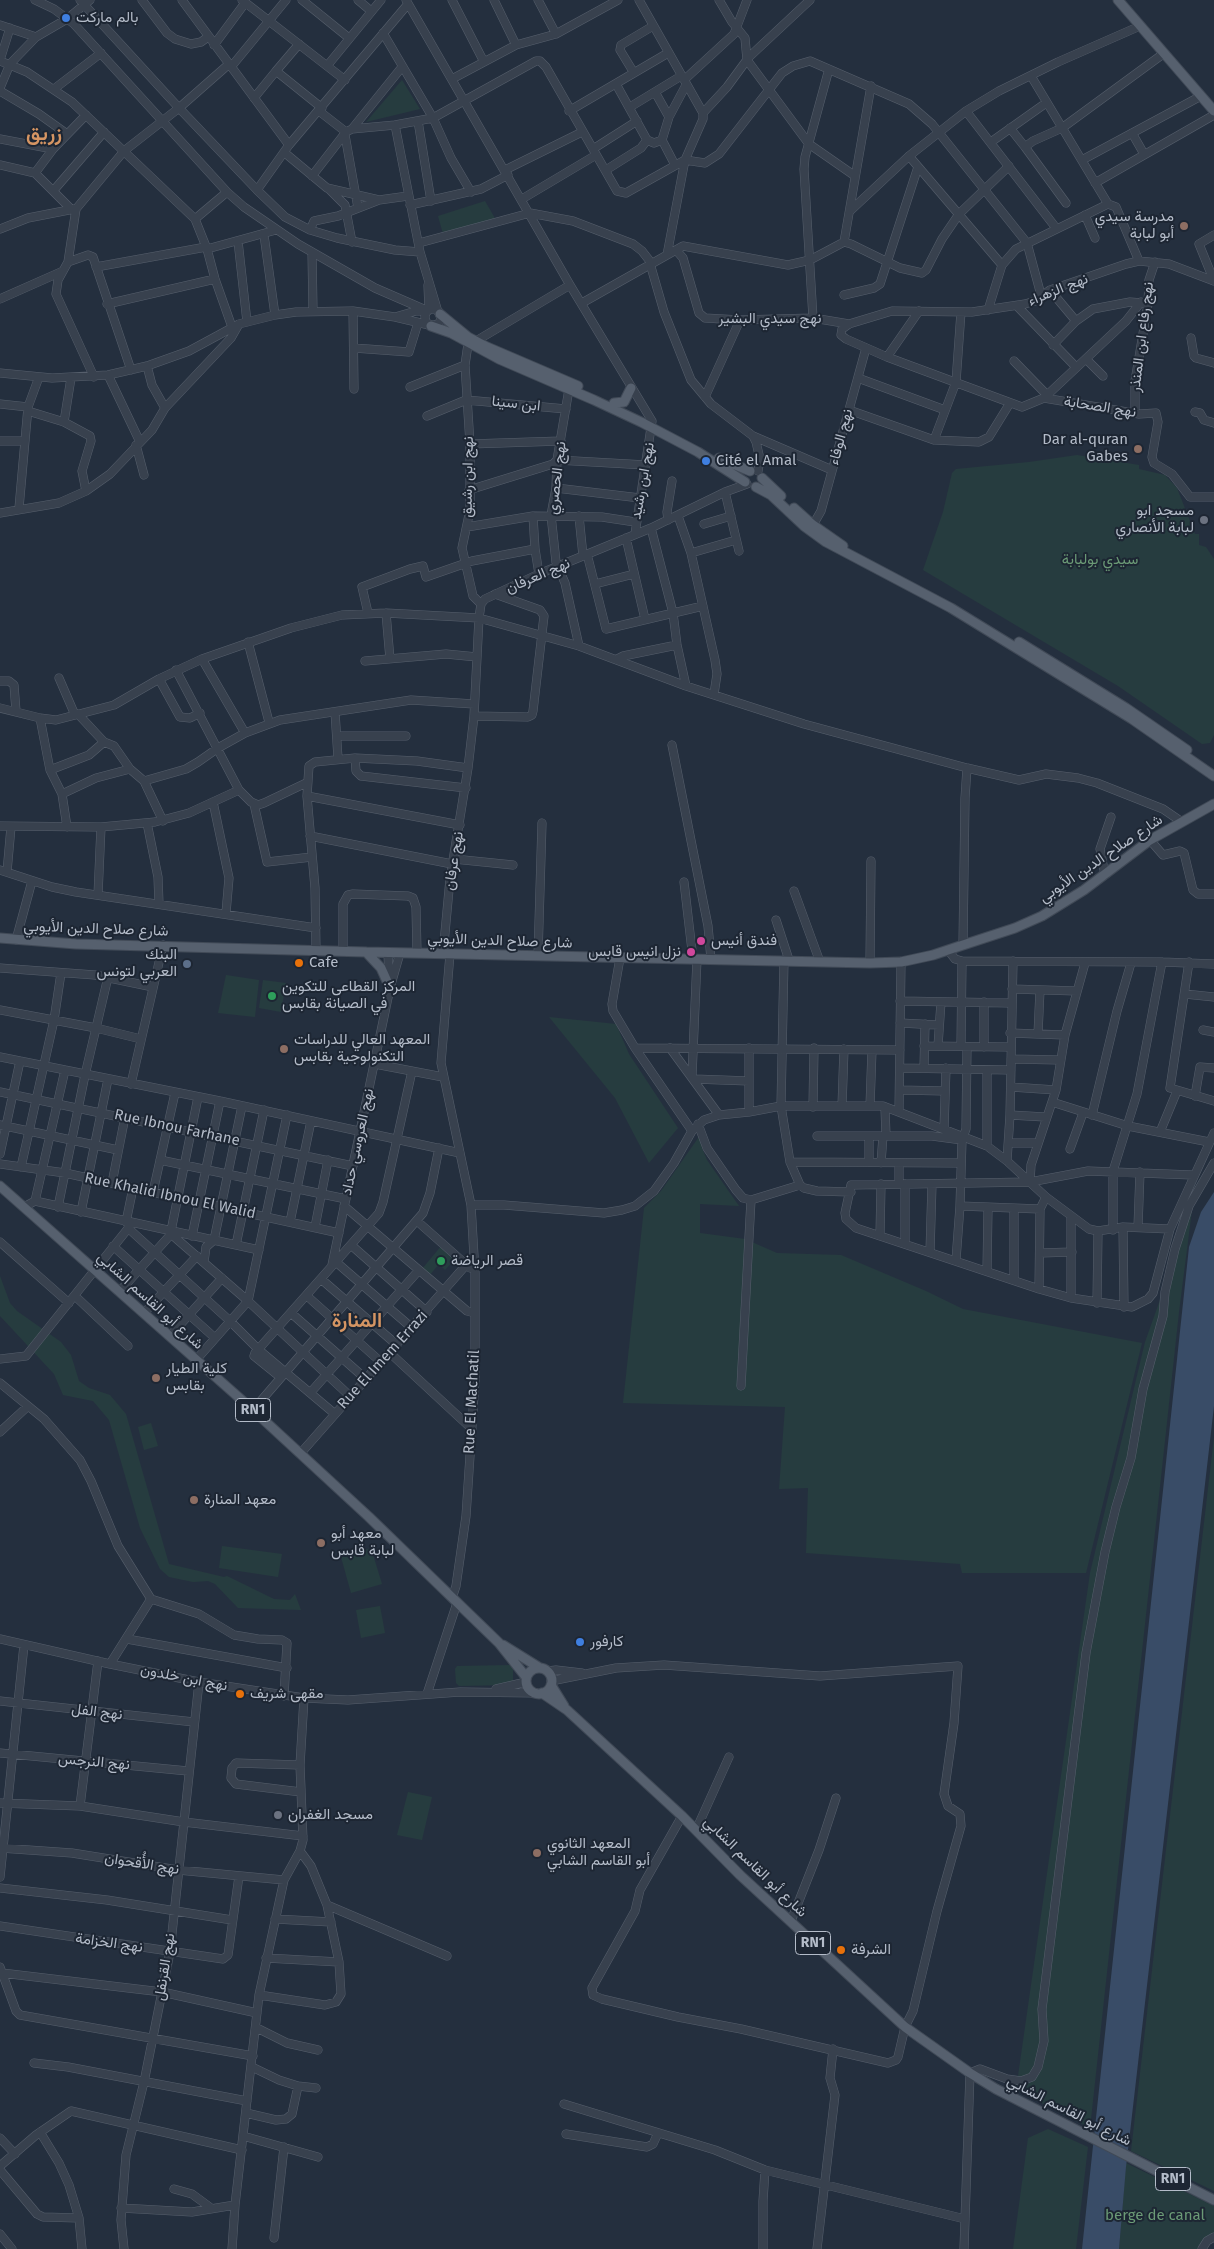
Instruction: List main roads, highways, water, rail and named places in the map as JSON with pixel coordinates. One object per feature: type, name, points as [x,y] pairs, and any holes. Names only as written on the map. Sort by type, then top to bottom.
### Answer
[{"type":"main road","points":[[1118,0],[1214,111]]},
{"type":"main road","points":[[439,313],[472,342],[569,389],[652,425],[731,464],[757,473],[813,524],[844,546],[928,589],[1032,650],[1126,708],[1214,768]]},
{"type":"main road","points":[[430,325],[614,403],[749,484],[771,495],[804,526],[826,542],[951,608],[1132,719],[1214,776]]},
{"type":"main road","points":[[614,403],[619,404],[625,400],[631,388]]},
{"type":"main road","points":[[749,484],[761,482],[757,473]]},
{"type":"main road","points":[[749,484],[746,474],[757,473]]},
{"type":"main road","name":"شارع صلاح الدين الأيوبي","points":[[0,938],[366,952],[870,963],[901,962],[963,946],[1015,928],[1042,916],[1105,875],[1150,840],[1214,804]]},
{"type":"main road","name":"شارع صلاح الدين الأيوبي","points":[[1201,811],[1214,809]]},
{"type":"main road","points":[[366,952],[381,968],[390,988]]},
{"type":"main road","name":"شارع أبو القاسم الشابي","points":[[0,1186],[253,1410],[300,1454],[499,1643],[526,1680]]},
{"type":"main road","name":"شارع أبو القاسم الشابي","points":[[499,1643],[543,1670]]},
{"type":"main road","points":[[526,1680],[532,1670],[543,1670]]},
{"type":"main road","name":"RN1","points":[[543,1670],[551,1683]]},
{"type":"main road","name":"RN1","points":[[526,1680],[530,1690],[540,1693]]},
{"type":"main road","points":[[540,1693],[551,1683]]},
{"type":"main road","name":"شارع أبو القاسم الشابي","points":[[551,1683],[567,1710]]},
{"type":"main road","name":"شارع أبو القاسم الشابي","points":[[540,1693],[567,1710],[905,2027],[970,2073],[1027,2106],[1214,2200]]},
{"type":"water","points":[[1214,1192],[1214,1406],[1126,2167],[1119,2249],[1082,2249],[1189,1247],[1201,1212]]},
{"type":"place","name":"بالم ماركت","points":[[66,18]]},
{"type":"place","name":"مدرسة سيدي أبو لبابة","points":[[1184,226]]},
{"type":"place","name":"Dar al-quran Gabes","points":[[1138,449]]},
{"type":"place","name":"Cité el Amal","points":[[706,461]]},
{"type":"place","name":"مسجد ابو لبابة الأنصاري","points":[[1204,520]]},
{"type":"place","name":"فندق أنيس","points":[[701,941]]},
{"type":"place","name":"نزل انيس قابس","points":[[691,952]]},
{"type":"place","name":"Cafe","points":[[299,963]]},
{"type":"place","name":"البنك العربي لتونس","points":[[187,964]]},
{"type":"place","name":"المركز القطاعى للتكوين في الصيانة بقابس","points":[[272,996]]},
{"type":"place","name":"المعهد العالي للدراسات التكنولوجية بقابس","points":[[284,1049]]},
{"type":"place","name":"قصر الرياضة","points":[[441,1261]]},
{"type":"place","name":"كلية الطيار بقابس","points":[[156,1378]]},
{"type":"place","name":"معهد المنارة","points":[[194,1500]]},
{"type":"place","name":"معهد أبو لبابة قابس","points":[[321,1543]]},
{"type":"place","name":"كارفور","points":[[580,1642]]},
{"type":"place","name":"مقهى شريف","points":[[240,1694]]},
{"type":"place","name":"مسجد الغفران","points":[[278,1815]]},
{"type":"place","name":"المعهد الثانوي أبو القاسم الشابي","points":[[537,1853]]},
{"type":"place","name":"الشرفة","points":[[841,1950]]},
{"type":"district","name":"زريق","points":[[44,134]]},
{"type":"district","name":"المنارة","points":[[357,1321]]},
{"type":"park label","name":"سيدي بولبابة","points":[[1100,560]]},
{"type":"park label","name":"berge de canal","points":[[1155,2216]]}]
